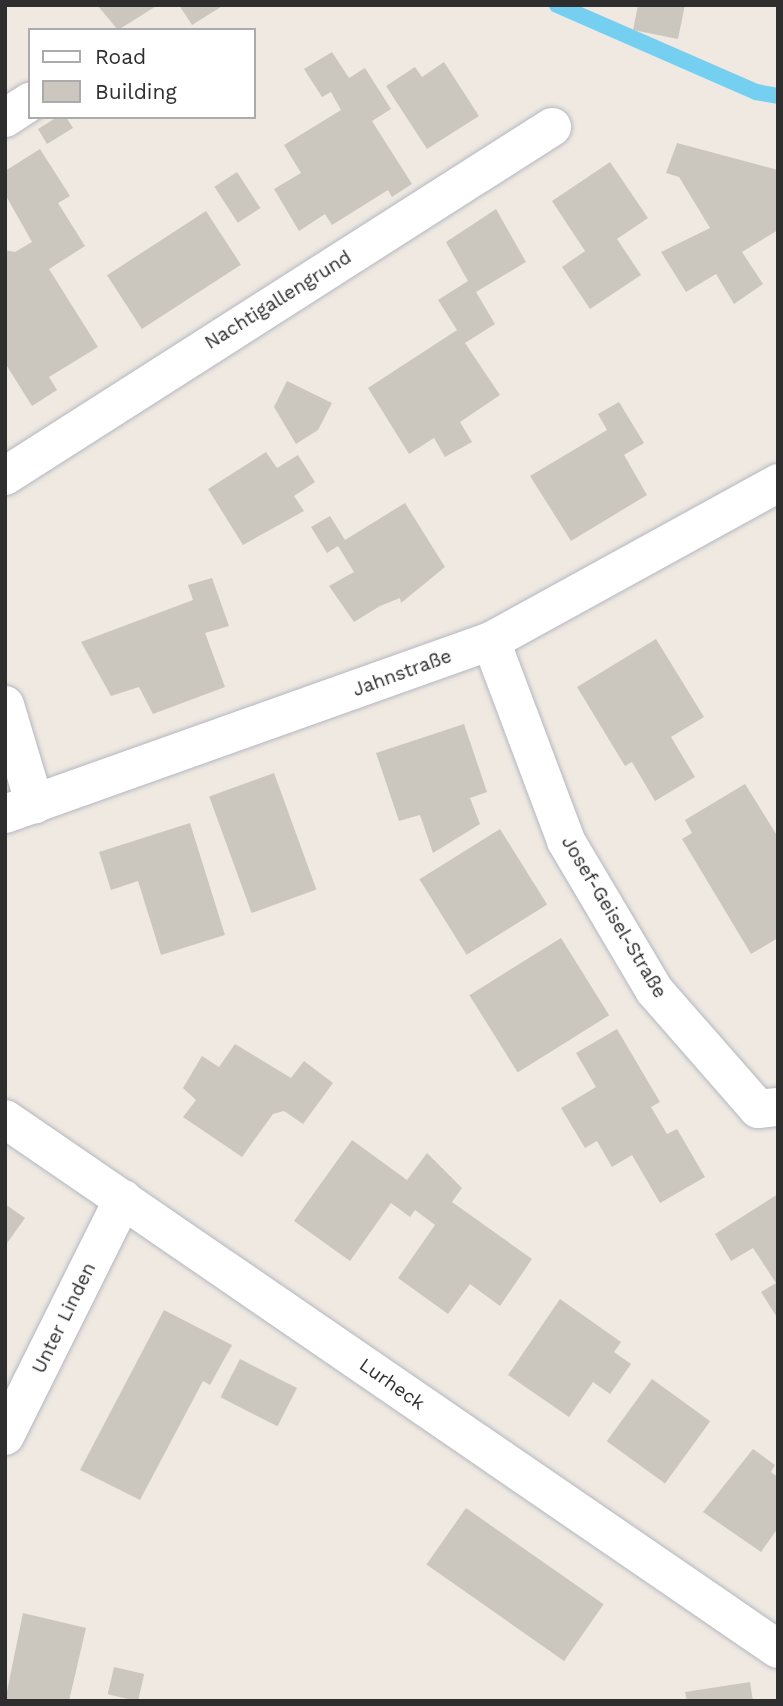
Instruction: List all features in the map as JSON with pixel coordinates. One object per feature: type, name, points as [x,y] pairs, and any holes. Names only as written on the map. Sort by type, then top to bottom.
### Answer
[{"type":"street","points":[[5,118],[28,103]]},
{"type":"street","name":"Nachtigallengrund","points":[[5,475],[552,127]]},
{"type":"street","name":"Jahnstraße","points":[[20,809],[491,641],[778,483]]},
{"type":"street","name":"Josef-Geisel-Straße","points":[[491,641],[566,841],[654,990],[758,1110],[778,1107]]},
{"type":"street","points":[[5,705],[20,809]]},
{"type":"street","name":"Lurheck","points":[[5,1119],[778,1650]]},
{"type":"street","name":"Unter Linden","points":[[5,1436],[123,1199]]},
{"type":"building","points":[[97,5],[158,5],[121,28],[116,28]]},
{"type":"building","points":[[179,5],[224,5],[192,25]]},
{"type":"building","points":[[638,5],[685,5],[678,39],[633,30]]},
{"type":"building","points":[[332,52],[349,78],[365,68],[391,109],[372,121],[412,184],[392,197],[388,190],[332,225],[325,214],[299,231],[274,189],[301,173],[284,145],[341,110],[331,92],[322,97],[304,69]]},
{"type":"building","points":[[444,62],[479,116],[427,149],[386,86],[415,67],[422,77]]},
{"type":"building","points":[[54,119],[67,119],[73,128],[47,144],[38,129]]},
{"type":"building","points":[[677,143],[778,170],[778,230],[742,252],[763,284],[734,304],[716,274],[686,292],[661,252],[710,228],[679,177],[666,173]]},
{"type":"building","points":[[40,149],[70,196],[58,203],[85,246],[49,269],[98,347],[49,377],[57,390],[32,406],[5,363],[5,250],[15,252],[32,242],[5,194],[5,171]]},
{"type":"building","points":[[610,162],[648,218],[617,239],[641,275],[590,309],[562,267],[585,251],[552,201]]},
{"type":"building","points":[[237,172],[260,208],[238,223],[214,187]]},
{"type":"building","points":[[496,209],[526,262],[476,292],[495,324],[465,343],[500,395],[460,422],[472,442],[445,457],[434,438],[409,454],[368,388],[457,330],[438,300],[468,281],[446,242]]},
{"type":"building","points":[[206,211],[241,265],[142,329],[107,275]]},
{"type":"building","points":[[287,381],[332,403],[318,430],[296,444],[274,407]]},
{"type":"building","points":[[619,402],[644,443],[624,455],[647,495],[571,541],[530,476],[607,430],[598,414]]},
{"type":"building","points":[[266,452],[277,468],[298,455],[315,482],[294,496],[304,511],[243,545],[208,489]]},
{"type":"building","points":[[405,503],[445,567],[401,603],[400,598],[380,606],[354,622],[329,586],[354,572],[338,546],[327,553],[311,527],[330,516],[345,540]]},
{"type":"building","points":[[212,578],[229,626],[205,633],[225,687],[153,714],[139,687],[111,696],[81,642],[193,600],[188,585]]},
{"type":"building","points":[[656,639],[704,717],[671,737],[695,777],[655,801],[632,762],[625,766],[577,687]]},
{"type":"building","points":[[464,724],[487,792],[470,798],[480,824],[433,853],[420,815],[399,821],[376,753]]},
{"type":"building","points":[[274,773],[316,890],[252,913],[209,797]]},
{"type":"building","points":[[745,784],[778,837],[778,938],[751,954],[682,839],[692,833],[685,820]]},
{"type":"building","points":[[190,823],[225,935],[161,955],[138,881],[111,890],[99,852]]},
{"type":"building","points":[[500,829],[547,904],[467,955],[419,879]]},
{"type":"building","points":[[561,938],[609,1015],[518,1072],[469,995]]},
{"type":"building","points":[[617,1029],[660,1102],[651,1107],[667,1134],[677,1129],[705,1177],[660,1203],[632,1155],[612,1167],[597,1141],[585,1148],[561,1108],[596,1087],[576,1053]]},
{"type":"building","points":[[235,1044],[291,1078],[304,1061],[333,1083],[303,1124],[284,1111],[273,1114],[242,1157],[183,1117],[196,1100],[183,1088],[202,1056],[219,1067]]},
{"type":"building","points":[[352,1140],[407,1180],[427,1153],[462,1188],[452,1202],[532,1259],[500,1306],[470,1284],[448,1314],[398,1278],[435,1225],[415,1210],[410,1217],[391,1203],[350,1261],[294,1221]]},
{"type":"building","points":[[778,1194],[778,1319],[761,1292],[776,1283],[753,1248],[731,1261],[715,1234]]},
{"type":"building","points":[[5,1204],[25,1218],[5,1246]]},
{"type":"building","points":[[560,1299],[621,1342],[614,1352],[631,1364],[610,1394],[593,1382],[569,1417],[508,1375]]},
{"type":"building","points":[[164,1310],[232,1345],[210,1385],[203,1381],[140,1500],[80,1470]]},
{"type":"building","points":[[240,1359],[297,1388],[278,1426],[220,1397]]},
{"type":"building","points":[[652,1379],[710,1421],[665,1484],[607,1441]]},
{"type":"building","points":[[753,1449],[775,1465],[771,1472],[778,1477],[778,1528],[761,1552],[703,1512]]},
{"type":"building","points":[[466,1508],[604,1604],[564,1661],[426,1565]]},
{"type":"building","points":[[23,1613],[86,1628],[69,1701],[5,1701]]},
{"type":"building","points":[[114,1667],[144,1674],[138,1701],[108,1694]]},
{"type":"building","points":[[750,1682],[753,1701],[687,1701],[685,1692]]},
{"type":"waterway","points":[[557,5],[756,92],[778,96]]}]
